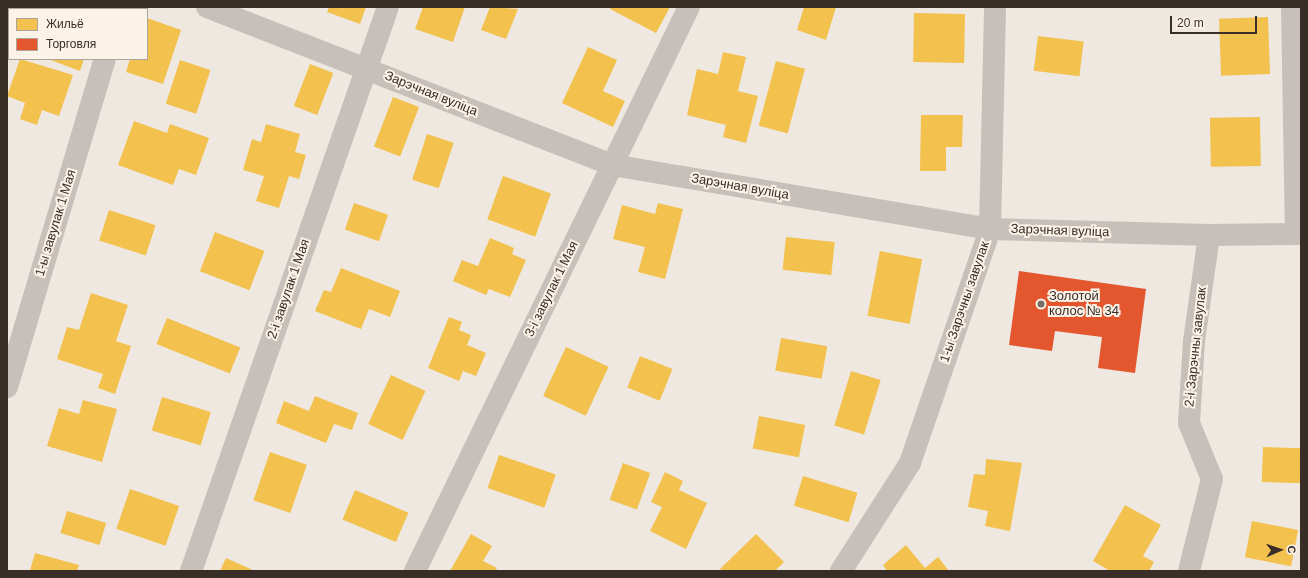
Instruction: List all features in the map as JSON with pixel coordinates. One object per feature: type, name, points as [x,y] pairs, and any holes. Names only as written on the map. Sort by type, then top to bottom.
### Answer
[{"type":"street","name":"Зарэчная вуліца","points":[[206,7],[612,165],[990,229],[1209,235],[1299,234]]},
{"type":"street","name":"2-і завулак 1 Мая","points":[[191,571],[388,7]]},
{"type":"street","name":"3-і завулак 1 Мая","points":[[414,571],[689,7]]},
{"type":"street","name":"1-ы Зарэчны завулак","points":[[841,571],[910,463],[990,229],[995,7]]},
{"type":"street","points":[[1292,7],[1299,234]]},
{"type":"street","name":"1-ы завулак 1 Мая","points":[[7,387],[105,60]]},
{"type":"street","name":"2-і Зарэчны завулак","points":[[1189,571],[1212,479],[1189,423],[1194,341],[1209,235]]},
{"type":"building: Жильё","points":[[7,7],[95,7],[8,8],[8,26]]},
{"type":"building: Жильё","points":[[329,7],[366,7],[360,24],[327,12]]},
{"type":"building: Жильё","points":[[423,7],[465,7],[453,42],[415,29]]},
{"type":"building: Жильё","points":[[490,7],[518,9],[506,39],[481,30]]},
{"type":"building: Жильё","points":[[611,7],[670,7],[656,33],[610,9]]},
{"type":"building: Жильё","points":[[804,7],[836,7],[826,40],[797,30]]},
{"type":"building: Жильё","points":[[914,13],[965,14],[964,63],[913,62]]},
{"type":"building: Жильё","points":[[1268,17],[1270,74],[1221,76],[1219,19]]},
{"type":"building: Жильё","points":[[148,18],[181,30],[163,84],[126,72],[130,60],[148,60]]},
{"type":"building: Жильё","points":[[1038,36],[1084,42],[1079,76],[1034,71]]},
{"type":"building: Жильё","points":[[588,47],[617,60],[603,91],[625,101],[613,127],[562,103]]},
{"type":"building: Жильё","points":[[723,52],[746,57],[738,91],[758,96],[746,143],[723,137],[726,125],[687,115],[697,69],[718,74]]},
{"type":"building: Жильё","points":[[20,60],[73,75],[59,116],[42,110],[37,125],[20,119],[25,103],[7,96]]},
{"type":"building: Жильё","points":[[51,60],[84,60],[80,71]]},
{"type":"building: Жильё","points":[[180,60],[210,70],[196,114],[166,104]]},
{"type":"building: Жильё","points":[[776,61],[805,69],[788,133],[759,126]]},
{"type":"building: Жильё","points":[[310,64],[333,73],[317,115],[294,106]]},
{"type":"building: Жильё","points":[[393,97],[419,107],[400,157],[374,146]]},
{"type":"building: Жильё","points":[[921,115],[963,115],[962,147],[946,147],[946,171],[920,171]]},
{"type":"building: Жильё","points":[[1260,117],[1261,166],[1211,167],[1210,118]]},
{"type":"building: Жильё","points":[[134,121],[167,133],[170,124],[209,138],[196,175],[179,169],[173,185],[118,165]]},
{"type":"building: Жильё","points":[[266,124],[300,134],[295,152],[306,155],[299,179],[289,176],[279,208],[256,201],[264,176],[243,170],[252,139],[261,142]]},
{"type":"building: Жильё","points":[[427,134],[454,143],[439,188],[412,180]]},
{"type":"building: Жильё","points":[[503,176],[551,193],[535,237],[487,219]]},
{"type":"building: Жильё","points":[[354,203],[388,215],[379,241],[345,229]]},
{"type":"building: Жильё","points":[[658,203],[683,209],[665,279],[638,272],[645,247],[613,239],[622,205],[655,214]]},
{"type":"building: Жильё","points":[[109,210],[156,225],[146,256],[99,240]]},
{"type":"building: Жильё","points":[[215,232],[264,251],[249,290],[200,271]]},
{"type":"building: Жильё","points":[[786,237],[835,242],[831,275],[783,270]]},
{"type":"building: Жильё","points":[[490,238],[514,248],[512,254],[526,260],[510,297],[489,289],[486,295],[453,281],[462,260],[478,266]]},
{"type":"building: Жильё","points":[[880,251],[922,259],[910,324],[867,316]]},
{"type":"building: Жильё","points":[[341,268],[400,291],[390,317],[369,309],[361,329],[315,311],[324,290],[331,292]]},
{"type":"building: Жильё","points":[[91,293],[128,305],[116,341],[131,346],[115,394],[98,388],[103,374],[57,359],[67,327],[79,330]]},
{"type":"building: Жильё","points":[[449,317],[462,322],[459,330],[471,335],[467,345],[486,353],[476,376],[463,371],[459,381],[428,368]]},
{"type":"building: Жильё","points":[[167,318],[240,348],[230,374],[157,344]]},
{"type":"building: Жильё","points":[[781,338],[827,346],[822,379],[775,370]]},
{"type":"building: Жильё","points":[[566,347],[609,367],[586,416],[543,396]]},
{"type":"building: Жильё","points":[[640,356],[672,369],[660,401],[627,388]]},
{"type":"building: Жильё","points":[[851,371],[881,380],[864,435],[834,426]]},
{"type":"building: Жильё","points":[[391,375],[425,391],[403,440],[368,424]]},
{"type":"building: Жильё","points":[[315,396],[358,413],[352,430],[334,424],[326,443],[276,423],[284,401],[309,411]]},
{"type":"building: Жильё","points":[[162,397],[211,412],[201,445],[152,430]]},
{"type":"building: Жильё","points":[[83,400],[117,409],[102,462],[47,446],[59,408],[79,414]]},
{"type":"building: Жильё","points":[[759,416],[805,425],[799,457],[753,448]]},
{"type":"building: Жильё","points":[[1263,447],[1301,448],[1300,483],[1262,482]]},
{"type":"building: Жильё","points":[[270,452],[307,465],[290,513],[253,500]]},
{"type":"building: Жильё","points":[[499,455],[556,475],[544,508],[488,488]]},
{"type":"building: Жильё","points":[[986,459],[1022,463],[1010,531],[985,526],[988,511],[968,507],[974,474],[985,475]]},
{"type":"building: Жильё","points":[[623,463],[650,473],[637,510],[610,500]]},
{"type":"building: Жильё","points":[[665,472],[683,481],[679,490],[707,503],[686,549],[650,531],[662,507],[651,502]]},
{"type":"building: Жильё","points":[[803,476],[858,493],[848,522],[794,506]]},
{"type":"building: Жильё","points":[[130,489],[179,506],[165,546],[116,529]]},
{"type":"building: Жильё","points":[[355,490],[408,513],[396,542],[342,519]]},
{"type":"building: Жильё","points":[[1125,505],[1161,525],[1143,556],[1154,562],[1149,571],[1110,571],[1093,561]]},
{"type":"building: Жильё","points":[[67,511],[106,523],[99,545],[60,533]]},
{"type":"building: Жильё","points":[[1252,521],[1298,530],[1291,566],[1245,557]]},
{"type":"building: Жильё","points":[[471,534],[492,546],[483,561],[497,568],[495,571],[450,571]]},
{"type":"building: Жильё","points":[[756,534],[784,562],[775,571],[722,571],[720,569]]},
{"type":"building: Жильё","points":[[906,545],[925,568],[938,557],[949,571],[887,571],[883,565]]},
{"type":"building: Жильё","points":[[35,553],[79,565],[77,571],[30,571]]},
{"type":"building: Жильё","points":[[226,558],[255,571],[220,571]]},
{"type":"building: Торговля","points":[[1019,271],[1146,289],[1135,373],[1098,368],[1102,337],[1055,331],[1052,351],[1009,345]]},
{"type":"place","name":"Золотой колос № 34","points":[[1041,304]]}]
